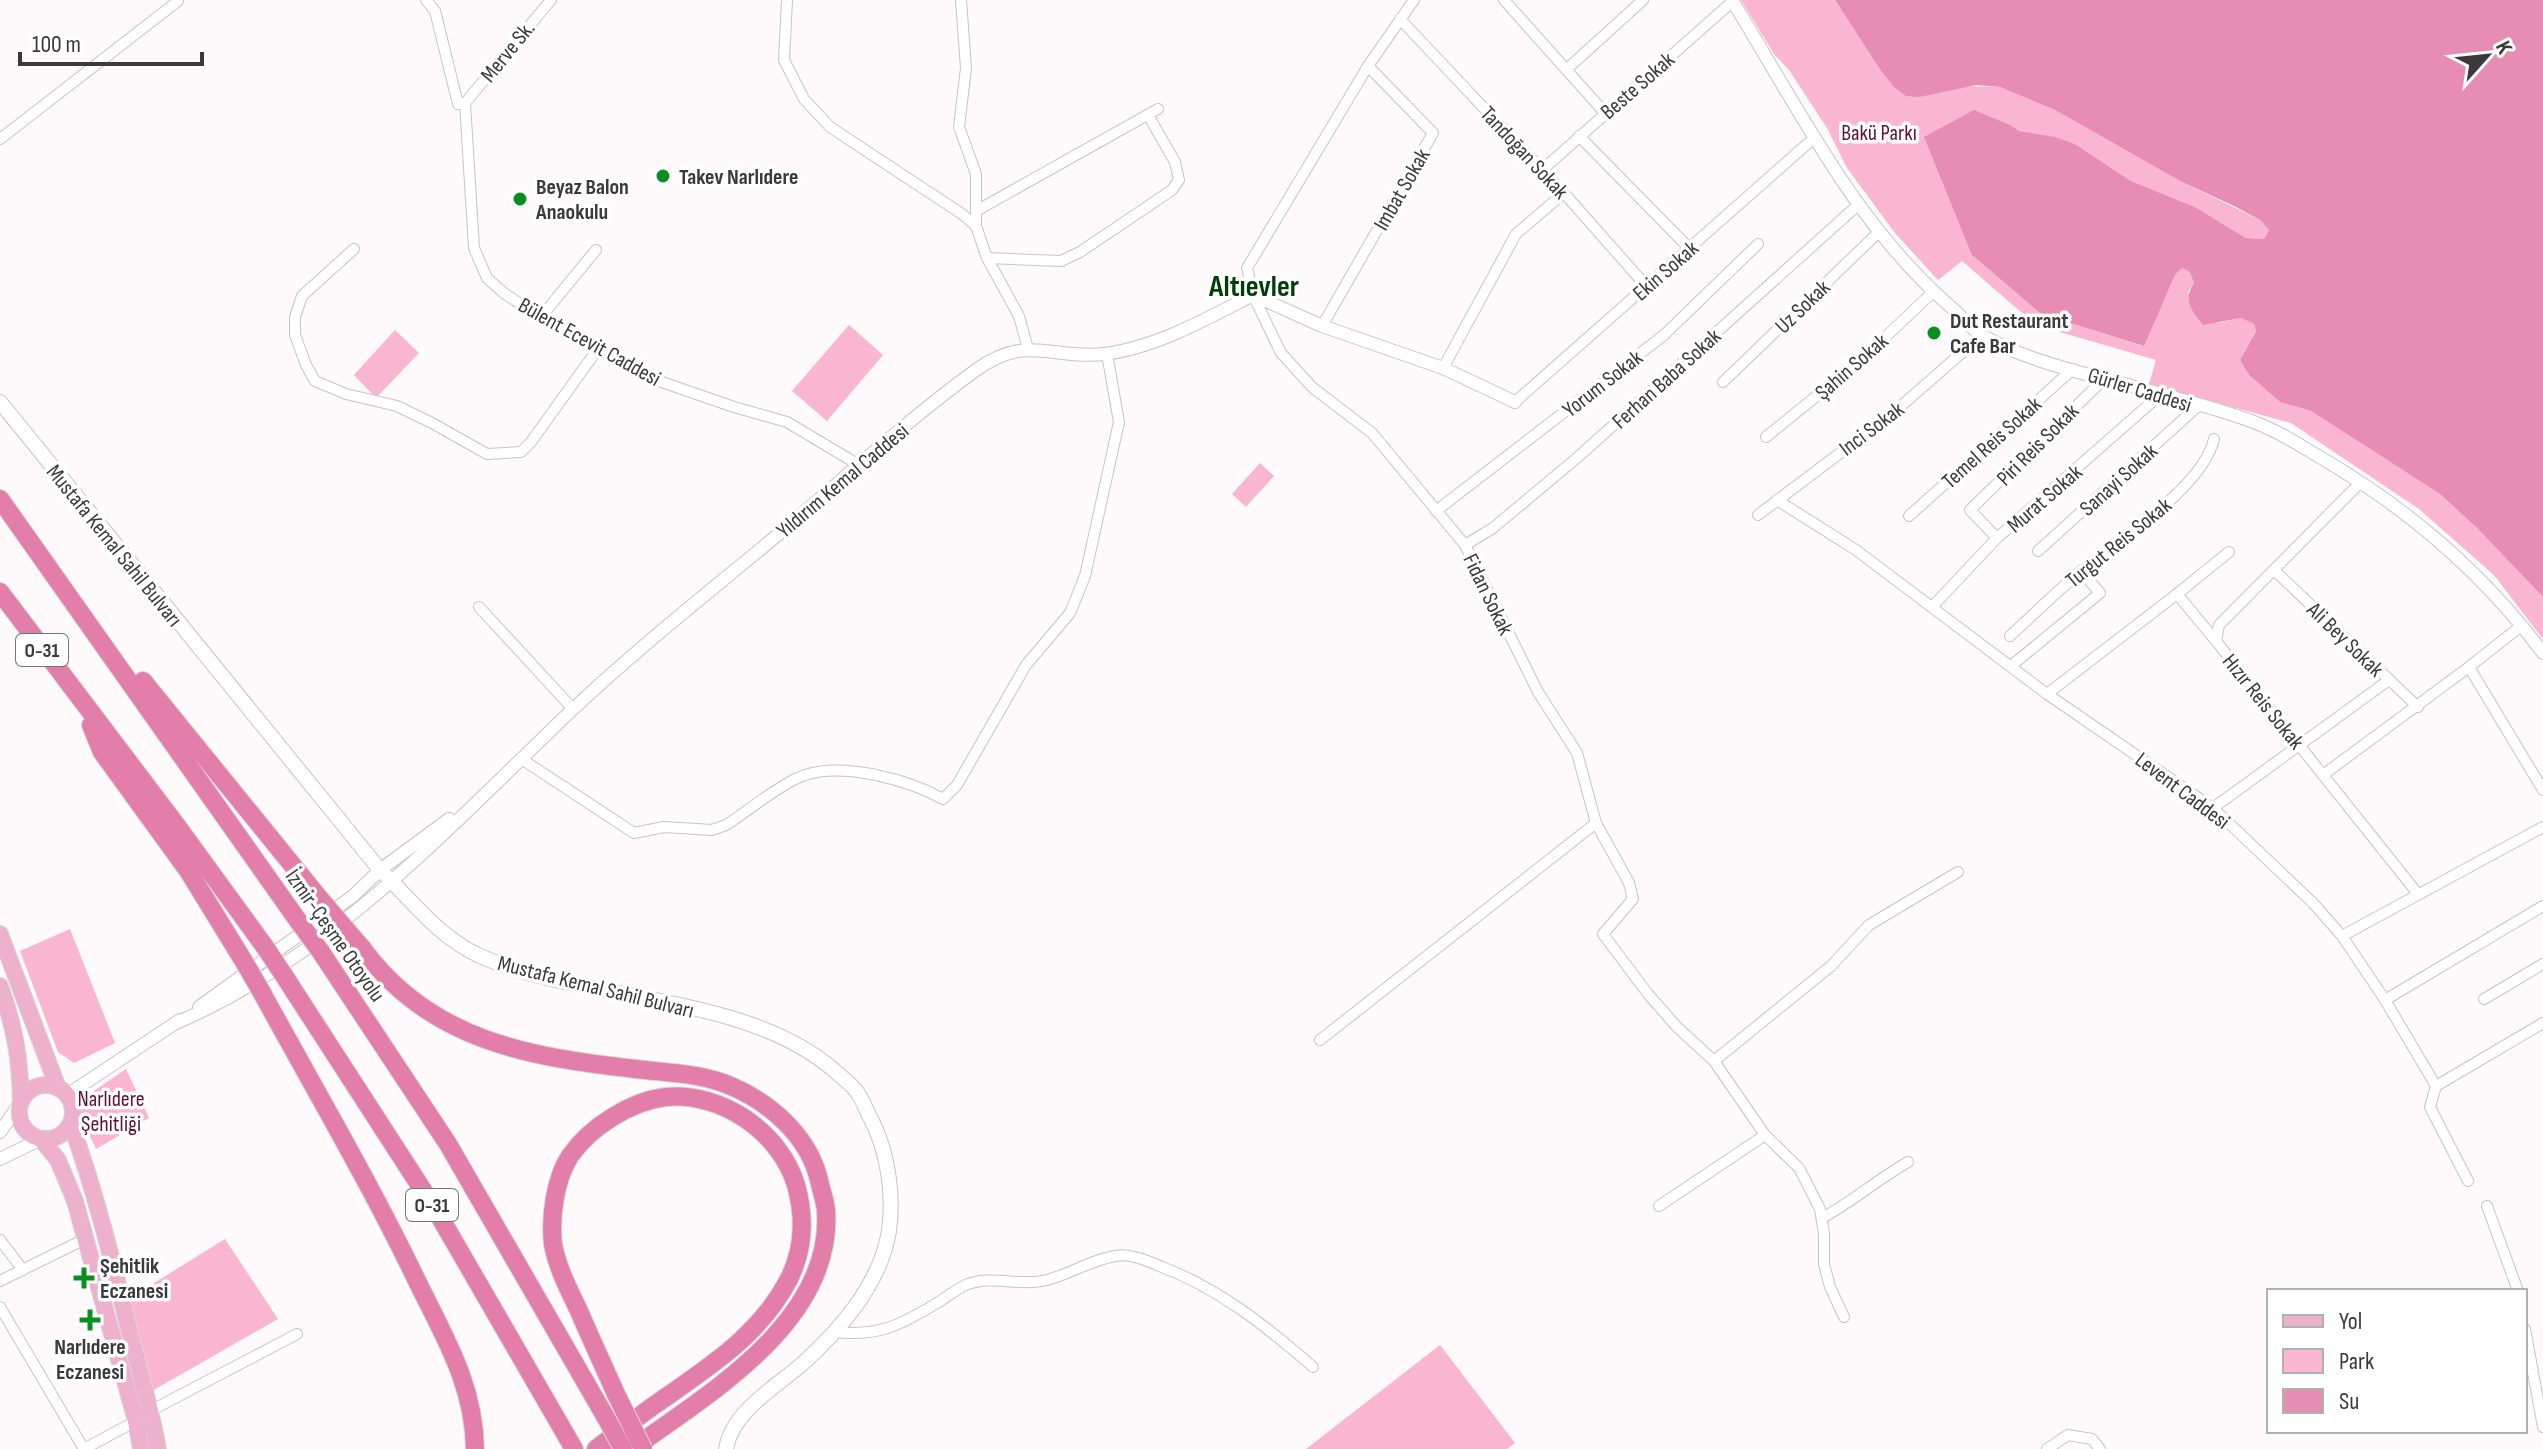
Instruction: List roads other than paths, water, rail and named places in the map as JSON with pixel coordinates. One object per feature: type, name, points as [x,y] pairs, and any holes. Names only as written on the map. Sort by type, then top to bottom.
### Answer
[{"type":"highway","points":[[0,497],[157,699],[320,899],[398,988],[443,1021],[525,1053],[672,1072],[730,1086],[755,1098],[782,1118],[805,1148],[817,1172],[826,1210],[823,1245],[813,1276],[796,1310],[757,1356],[733,1377],[632,1449]]},
{"type":"highway","name":"İzmir-Çeşme Otoyolu","points":[[0,497],[321,952],[448,1144],[623,1449]]},
{"type":"highway","name":"O-31","points":[[0,592],[265,947],[437,1212],[572,1445]]},
{"type":"highway","points":[[85,707],[102,752],[189,872],[243,960],[391,1226],[469,1392],[475,1449]]},
{"type":"highway","points":[[596,1449],[739,1344],[773,1304],[799,1256],[803,1230],[800,1199],[791,1169],[776,1146],[752,1123],[723,1107],[692,1098],[665,1097],[646,1102],[615,1116],[591,1134],[569,1157],[557,1190],[552,1220],[558,1260],[616,1394],[643,1449]]},
{"type":"main road","name":"Mustafa Kemal Sahil Bulvarı","points":[[0,402],[380,870],[445,935],[481,956],[565,982],[717,1015],[778,1035],[821,1059],[856,1090],[881,1139],[889,1182],[889,1231],[873,1279],[835,1332],[743,1415],[730,1434],[726,1449]]},
{"type":"main road","points":[[0,934],[73,1109],[71,1124],[104,1220],[130,1334],[152,1410],[158,1449]]},
{"type":"main road","points":[[0,986],[18,1048],[19,1118],[22,1126],[33,1137],[41,1139],[62,1135],[71,1124]]},
{"type":"main road","points":[[21,1102],[32,1089],[50,1085],[63,1091]]},
{"type":"main road","points":[[41,1139],[58,1160],[75,1201],[141,1449]]},
{"type":"street","points":[[426,0],[435,11],[458,104],[465,103]]},
{"type":"street","name":"Merve Sk.","points":[[465,103],[551,0]]},
{"type":"street","points":[[787,0],[784,60],[804,99],[830,127],[976,226]]},
{"type":"street","points":[[961,0],[966,68],[959,127],[976,174],[976,226],[987,258],[1019,316],[1028,349]]},
{"type":"street","points":[[1414,0],[1368,66],[1247,268],[1253,295],[1322,326],[1443,368],[1515,402]]},
{"type":"street","points":[[1504,0],[1605,113]]},
{"type":"street","points":[[1567,69],[1643,0]]},
{"type":"street","name":"Beste Sokak","points":[[1541,171],[1733,0]]},
{"type":"street","name":"Gürler Caddesi","points":[[1733,0],[1814,138],[1859,204],[1933,292],[1981,336],[2029,355],[2267,428],[2361,482],[2453,551],[2543,653]]},
{"type":"street","points":[[0,139],[178,1]]},
{"type":"street","name":"Tandoğan Sokak","points":[[1400,19],[1564,193],[1646,286]]},
{"type":"street","name":"Imbat Sokak","points":[[1322,326],[1433,133],[1368,66]]},
{"type":"street","name":"Bülent Ecevit Caddesi","points":[[465,103],[474,248],[487,278],[505,294],[541,317],[656,380],[787,422],[859,465]]},
{"type":"street","points":[[976,211],[1153,112],[1175,162],[1179,180],[1172,190],[1080,252],[1061,261],[987,258]]},
{"type":"street","points":[[1579,136],[1689,248]]},
{"type":"street","name":"Ekin Sokak","points":[[1515,402],[1814,138]]},
{"type":"street","points":[[1443,368],[1516,234],[1564,193]]},
{"type":"street","name":"Ferhan Baba Sokak","points":[[1465,545],[1493,528],[1578,457],[1859,204]]},
{"type":"street","name":"Uz Sokak","points":[[1723,382],[1880,231]]},
{"type":"street","name":"Yorum Sokak","points":[[1436,511],[1664,335],[1758,244]]},
{"type":"street","points":[[354,249],[302,296],[295,317],[295,335],[315,381],[346,394],[397,406],[487,454],[521,452],[597,350]]},
{"type":"street","points":[[541,317],[596,250]]},
{"type":"street","name":"Şahin Sokak","points":[[1766,437],[1861,360],[1933,292]]},
{"type":"street","name":"Yıldırım Kemal Caddesi","points":[[176,1023],[236,995],[360,909],[523,760],[573,709],[859,465],[975,371],[994,359],[1028,349],[1077,355],[1107,354],[1189,328],[1253,295]]},
{"type":"street","name":"Fidan Sokak","points":[[1253,295],[1281,353],[1313,388],[1372,433],[1465,545],[1531,678],[1577,753],[1596,823],[1629,883],[1633,899],[1603,934],[1648,994],[1677,1027],[1714,1061]]},
{"type":"street","name":"Inci Sokak","points":[[1758,515],[1893,413],[1981,336]]},
{"type":"street","points":[[523,760],[634,833],[664,827],[712,830],[726,825],[805,774],[883,775],[925,788],[943,799],[957,785],[1026,665],[1070,613],[1085,576],[1119,422],[1107,354]]},
{"type":"street","name":"Temel Reis Sokak","points":[[1909,516],[2073,369]]},
{"type":"street","name":"Piri Reis Sokak","points":[[1997,538],[1970,510],[2105,378]]},
{"type":"street","name":"Murat Sokak","points":[[1932,607],[1997,538],[2161,394]]},
{"type":"street","name":"Sanayi Sokak","points":[[2038,551],[2198,406]]},
{"type":"street","name":"Turgut Reis Sokak","points":[[2010,636],[2081,571],[2183,489],[2211,449],[2214,439]]},
{"type":"street","name":"Hızır Reis Sokak","points":[[2361,482],[2219,625],[2216,641],[2418,894]]},
{"type":"street","name":"Levent Caddesi","points":[[1777,500],[1856,550],[2047,694],[2213,808],[2313,903],[2342,936],[2385,1000],[2436,1086],[2430,1107],[2468,1181]]},
{"type":"street","points":[[2047,694],[2229,552]]},
{"type":"street","name":"Ali Bey Sokak","points":[[2274,570],[2418,707]]},
{"type":"street","points":[[2011,666],[2100,593],[2081,571]]},
{"type":"street","points":[[2177,594],[2216,641]]},
{"type":"street","points":[[479,607],[573,709]]},
{"type":"street","points":[[2323,775],[2418,707],[2521,626]]},
{"type":"street","points":[[2469,667],[2543,790]]},
{"type":"street","points":[[2213,808],[2389,680]]},
{"type":"street","name":"Yıldırım Kemal Caddesi","points":[[63,1091],[176,1023],[316,924],[353,896],[380,870],[490,789]]},
{"type":"street","points":[[1320,1040],[1596,823]]},
{"type":"street","points":[[2342,936],[2543,827]]},
{"type":"street","points":[[1844,1317],[1830,1287],[1824,1264],[1822,1218],[1810,1186],[1799,1168],[1765,1135],[1714,1061],[1831,966],[1869,925],[1958,872]]},
{"type":"street","points":[[2385,1000],[2543,906]]},
{"type":"street","points":[[2484,999],[2543,964]]},
{"type":"street","points":[[2436,1086],[2543,1023]]},
{"type":"street","points":[[0,1132],[21,1102]]},
{"type":"street","points":[[1659,1206],[1765,1135]]},
{"type":"street","points":[[0,1159],[41,1139]]},
{"type":"street","points":[[1822,1218],[1842,1208],[1886,1174],[1908,1162]]},
{"type":"street","points":[[2487,1206],[2517,1289]]},
{"type":"street","points":[[0,1281],[85,1239]]},
{"type":"street","points":[[0,1240],[23,1270]]},
{"type":"street","points":[[835,1332],[872,1334],[895,1327],[966,1285],[991,1280],[1046,1281],[1118,1255],[1138,1258],[1202,1284],[1276,1335],[1313,1367]]},
{"type":"street","points":[[0,1307],[3,1323],[84,1449],[136,1421]]},
{"type":"street","points":[[152,1410],[297,1334]]},
{"type":"street","points":[[2527,1335],[2538,1366],[2543,1427]]},
{"type":"street","points":[[2047,1449],[2068,1435],[2092,1439],[2100,1449]]},
{"type":"water","points":[[1835,0],[2543,0],[2543,597],[2440,494],[2311,411],[2280,402],[2249,375],[2240,360],[2256,331],[2254,324],[2241,318],[2203,325],[2190,305],[2189,295],[2194,283],[2190,272],[2182,268],[2175,275],[2144,346],[2041,314],[1972,255],[1924,137],[1974,110],[2019,131],[2075,144],[2131,181],[2195,207],[2246,238],[2264,239],[2269,230],[2260,220],[2180,181],[2055,110],[2000,87],[1976,85],[1920,97],[1906,96],[1879,68]]},
{"type":"place","name":"Takev Narlıdere","points":[[663,176]]},
{"type":"place","name":"Beyaz Balon Anaokulu","points":[[520,199]]},
{"type":"place","name":"Dut Restaurant Cafe Bar","points":[[1934,333]]},
{"type":"place","name":"Şehitlik Eczanesi","points":[[84,1278]]},
{"type":"place","name":"Narlıdere Eczanesi","points":[[90,1320]]},
{"type":"district","name":"Altıevler","points":[[1254,286]]},
{"type":"park label","name":"Bakü Parkı","points":[[1879,132]]},
{"type":"park label","name":"Narlıdere Şehitliği","points":[[111,1110]]}]
